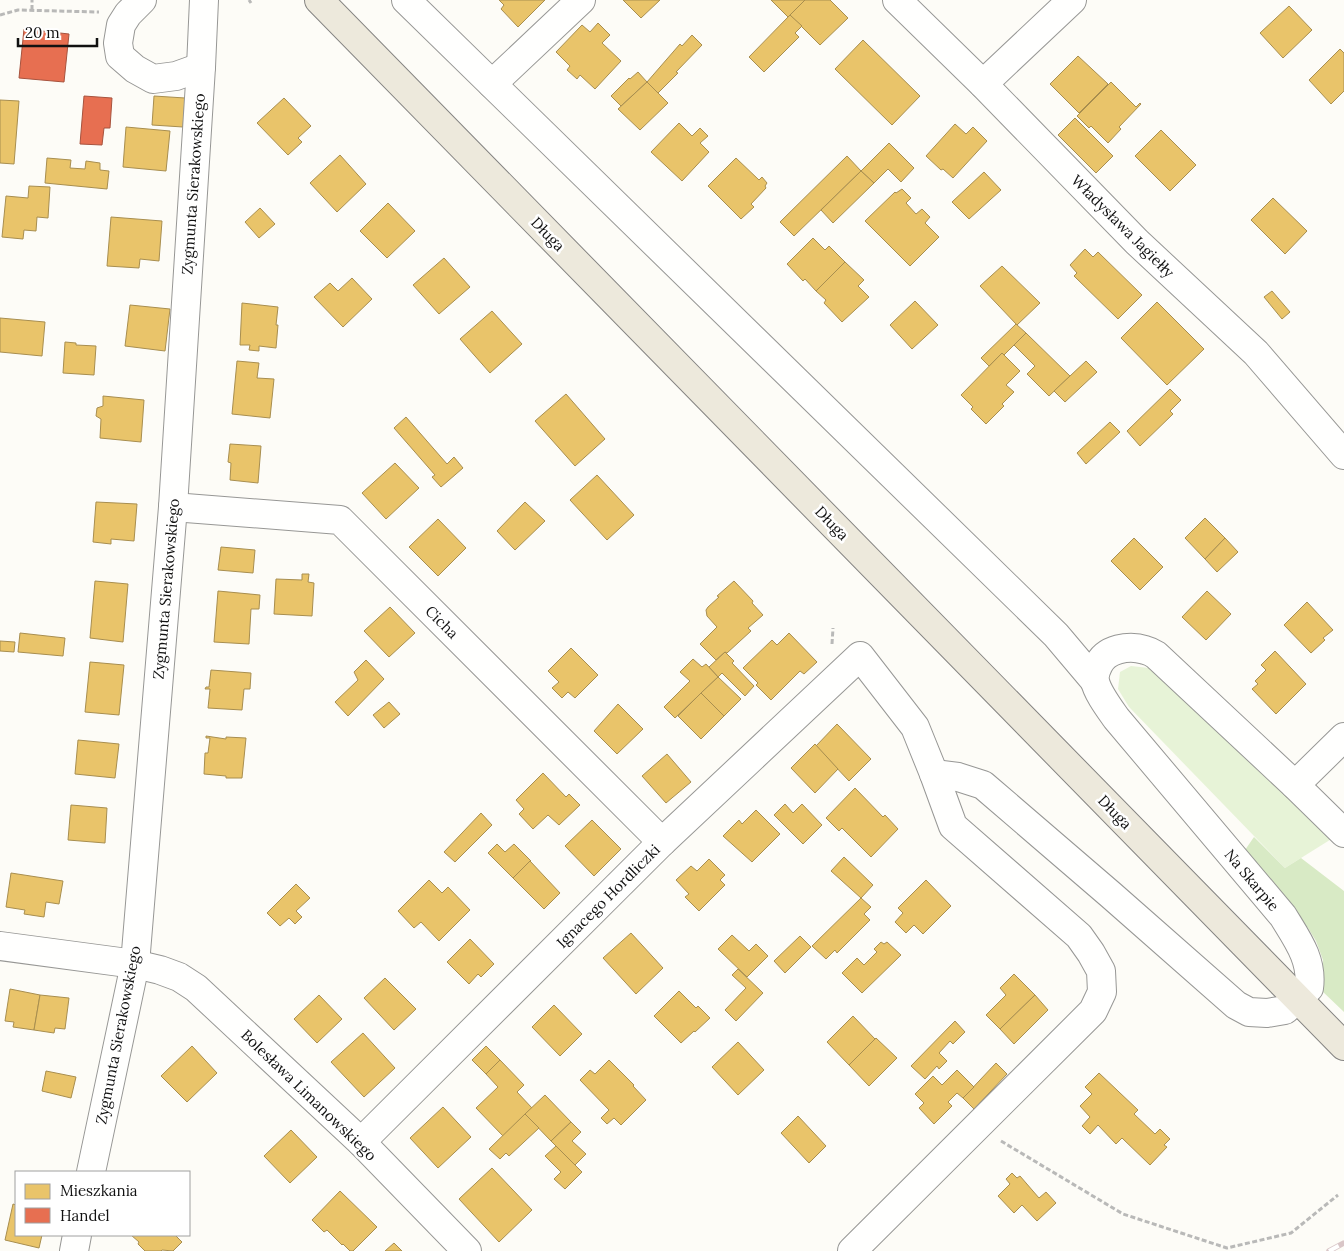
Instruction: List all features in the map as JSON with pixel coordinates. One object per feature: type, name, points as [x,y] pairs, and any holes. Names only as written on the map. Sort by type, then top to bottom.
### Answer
[{"type":"main road","name":"Długa","points":[[319,0],[1344,1046]]},
{"type":"street","points":[[142,0],[120,25],[118,43],[120,56],[135,69],[153,79],[176,76],[201,67]]},
{"type":"street","name":"Zygmunta Sierakowskiego","points":[[91,1171],[135,964],[173,507],[204,0]]},
{"type":"street","points":[[406,0],[1056,636],[1094,680]]},
{"type":"street","points":[[492,84],[581,0]]},
{"type":"street","name":"Władysława Jagiełły","points":[[898,0],[1137,242],[1256,353],[1344,455]]},
{"type":"street","points":[[983,84],[1072,0]]},
{"type":"street","name":"Cicha","points":[[173,507],[340,520],[662,842]]},
{"type":"street","points":[[1094,680],[1099,662],[1108,654],[1128,648],[1145,650],[1156,655],[1295,785],[1344,834]]},
{"type":"street","name":"Ignacego Hordliczki","points":[[360,1142],[662,842],[860,656],[915,727],[934,774]]},
{"type":"street","name":"Na Skarpie","points":[[934,774],[958,777],[983,785],[1236,1005],[1248,1012],[1267,1013],[1285,1010],[1309,988],[1311,977],[1309,965],[1298,941],[1283,916],[1116,718],[1094,680]]},
{"type":"street","points":[[1295,785],[1344,737]]},
{"type":"street","points":[[852,1251],[1093,1011],[1102,992],[1101,971],[1080,936],[952,826],[934,774]]},
{"type":"street","name":"Bolesława Limanowskiego","points":[[0,946],[135,964],[180,977],[196,988],[360,1142],[467,1251]]},
{"type":"street","points":[[74,1251],[77,1236]]},
{"type":"path","points":[[32,0],[32,10]]},
{"type":"path","points":[[0,14],[18,10],[105,12]]},
{"type":"path","points":[[977,1127],[1123,1214],[1227,1248],[1291,1233],[1338,1195]]},
{"type":"green space","points":[[1131,666],[1149,668],[1333,838],[1285,868],[1129,707],[1118,689],[1120,672]]},
{"type":"green space","points":[[1254,837],[1285,868],[1301,858],[1344,891],[1344,1012],[1321,990],[1323,960],[1316,941],[1308,928],[1245,850]]},
{"type":"building: Mieszkania","points":[[499,0],[545,0],[518,27],[501,9],[504,5]]},
{"type":"building: Mieszkania","points":[[623,0],[660,0],[641,18]]},
{"type":"building: Mieszkania","points":[[771,0],[805,0],[788,17]]},
{"type":"building: Mieszkania","points":[[805,0],[830,0],[848,18],[820,45],[790,15]]},
{"type":"building: Mieszkania","points":[[1289,6],[1312,30],[1283,58],[1260,33]]},
{"type":"building: Mieszkania","points":[[790,15],[802,26],[795,33],[799,37],[764,72],[749,57]]},
{"type":"building: Mieszkania","points":[[598,23],[610,35],[602,43],[621,61],[595,89],[580,75],[577,79],[567,70],[570,66],[556,52],[582,25],[590,32]]},
{"type":"building: Mieszkania","points":[[692,35],[702,45],[658,93],[647,82],[680,44],[682,46]]},
{"type":"building: Mieszkania","points":[[863,40],[920,96],[892,125],[835,69]]},
{"type":"building: Mieszkania","points":[[1340,49],[1344,53],[1344,91],[1331,104],[1309,80]]},
{"type":"building: Mieszkania","points":[[1078,56],[1108,84],[1079,113],[1050,84]]},
{"type":"building: Mieszkania","points":[[638,72],[647,82],[621,106],[611,96]]},
{"type":"building: Mieszkania","points":[[647,82],[668,103],[640,130],[618,109]]},
{"type":"building: Mieszkania","points":[[1111,82],[1136,107],[1141,104],[1119,127],[1121,129],[1108,143],[1091,126],[1089,128],[1077,116]]},
{"type":"building: Mieszkania","points":[[154,96],[185,98],[183,127],[152,125]]},
{"type":"building: Mieszkania","points":[[284,98],[311,126],[298,138],[302,142],[288,155],[257,123]]},
{"type":"building: Mieszkania","points":[[0,100],[19,101],[14,164],[0,163]]},
{"type":"building: Mieszkania","points":[[1075,118],[1113,156],[1096,173],[1058,135]]},
{"type":"building: Mieszkania","points":[[679,123],[692,136],[700,128],[708,136],[700,143],[709,152],[682,181],[651,152]]},
{"type":"building: Mieszkania","points":[[955,124],[966,134],[973,127],[987,141],[953,178],[926,156]]},
{"type":"building: Mieszkania","points":[[126,127],[170,131],[166,171],[123,167]]},
{"type":"building: Mieszkania","points":[[1161,130],[1196,165],[1170,191],[1135,156]]},
{"type":"building: Mieszkania","points":[[889,143],[914,168],[901,182],[888,169],[874,183],[861,171]]},
{"type":"building: Mieszkania","points":[[340,155],[366,184],[337,212],[310,183]]},
{"type":"building: Mieszkania","points":[[847,156],[861,171],[794,236],[780,222]]},
{"type":"building: Mieszkania","points":[[47,158],[71,160],[70,168],[85,169],[86,161],[100,163],[100,170],[109,171],[107,189],[45,183]]},
{"type":"building: Mieszkania","points":[[736,158],[759,180],[762,177],[767,183],[766,188],[751,204],[754,207],[741,219],[708,186]]},
{"type":"building: Mieszkania","points":[[861,171],[874,183],[833,223],[821,210]]},
{"type":"building: Mieszkania","points":[[984,172],[1001,190],[969,219],[952,202]]},
{"type":"building: Mieszkania","points":[[29,186],[50,187],[48,218],[37,217],[36,231],[24,230],[23,239],[2,237],[6,196],[28,198]]},
{"type":"building: Mieszkania","points":[[902,189],[911,198],[906,203],[916,214],[922,209],[930,217],[925,223],[939,237],[910,266],[865,221],[895,192]]},
{"type":"building: Mieszkania","points":[[1273,198],[1307,231],[1285,254],[1251,220]]},
{"type":"building: Mieszkania","points":[[388,203],[415,231],[387,258],[360,231]]},
{"type":"building: Mieszkania","points":[[260,208],[275,224],[259,238],[245,222]]},
{"type":"building: Mieszkania","points":[[111,217],[162,221],[159,261],[140,259],[139,268],[107,266]]},
{"type":"building: Mieszkania","points":[[813,238],[825,250],[829,246],[845,262],[816,291],[805,279],[803,281],[787,264]]},
{"type":"building: Mieszkania","points":[[1085,249],[1093,257],[1098,252],[1142,295],[1118,319],[1074,276],[1077,273],[1070,265]]},
{"type":"building: Mieszkania","points":[[444,258],[470,287],[439,314],[413,285]]},
{"type":"building: Mieszkania","points":[[845,262],[864,280],[858,286],[869,297],[842,322],[824,303],[826,300],[816,291]]},
{"type":"building: Mieszkania","points":[[1002,266],[1040,303],[1017,325],[980,286]]},
{"type":"building: Mieszkania","points":[[352,278],[372,299],[343,327],[314,297],[330,283],[338,291]]},
{"type":"building: Mieszkania","points":[[1272,291],[1290,312],[1282,319],[1264,297]]},
{"type":"building: Mieszkania","points":[[915,301],[938,325],[912,349],[890,325]]},
{"type":"building: Mieszkania","points":[[1157,302],[1204,349],[1167,385],[1121,338]]},
{"type":"building: Mieszkania","points":[[242,303],[278,307],[276,348],[259,346],[259,351],[249,350],[250,345],[240,345]]},
{"type":"building: Mieszkania","points":[[130,305],[170,309],[165,351],[125,346]]},
{"type":"building: Mieszkania","points":[[492,311],[522,344],[490,373],[460,339]]},
{"type":"building: Mieszkania","points":[[0,318],[45,322],[42,356],[0,352]]},
{"type":"building: Mieszkania","points":[[1016,324],[1026,333],[1004,355],[1002,353],[989,366],[981,358]]},
{"type":"building: Mieszkania","points":[[1026,333],[1070,376],[1049,396],[1027,374],[1035,366],[1014,345]]},
{"type":"building: Mieszkania","points":[[65,342],[76,343],[76,345],[96,346],[94,375],[63,373]]},
{"type":"building: Mieszkania","points":[[1002,353],[1020,371],[1006,385],[1014,392],[1002,404],[1004,406],[986,424],[971,409],[973,407],[961,395]]},
{"type":"building: Mieszkania","points":[[237,361],[259,363],[257,378],[274,379],[270,418],[232,414]]},
{"type":"building: Mieszkania","points":[[1086,361],[1097,372],[1065,402],[1054,391]]},
{"type":"building: Mieszkania","points":[[1170,389],[1181,400],[1170,411],[1173,414],[1140,446],[1127,431]]},
{"type":"building: Mieszkania","points":[[566,394],[605,439],[575,466],[535,421]]},
{"type":"building: Mieszkania","points":[[103,396],[144,400],[141,442],[100,438],[101,419],[96,416],[97,408],[103,406]]},
{"type":"building: Mieszkania","points":[[406,417],[447,464],[454,457],[463,468],[441,487],[432,477],[435,475],[394,428]]},
{"type":"building: Mieszkania","points":[[1110,422],[1120,432],[1086,464],[1077,453]]},
{"type":"building: Mieszkania","points":[[230,444],[261,446],[258,483],[230,480],[231,463],[228,462]]},
{"type":"building: Mieszkania","points":[[395,463],[419,488],[386,519],[362,493]]},
{"type":"building: Mieszkania","points":[[597,475],[634,515],[607,540],[570,500]]},
{"type":"building: Mieszkania","points":[[96,502],[137,504],[134,541],[111,539],[111,544],[93,542]]},
{"type":"building: Mieszkania","points":[[525,502],[545,521],[515,550],[497,531]]},
{"type":"building: Mieszkania","points":[[1205,518],[1225,538],[1205,559],[1185,538]]},
{"type":"building: Mieszkania","points":[[438,519],[466,548],[438,576],[409,547]]},
{"type":"building: Mieszkania","points":[[1134,538],[1163,567],[1140,590],[1111,561]]},
{"type":"building: Mieszkania","points":[[1225,538],[1238,552],[1217,572],[1205,559]]},
{"type":"building: Mieszkania","points":[[221,547],[255,550],[253,573],[218,570]]},
{"type":"building: Mieszkania","points":[[302,574],[309,574],[308,582],[314,583],[312,616],[274,614],[276,579],[302,580]]},
{"type":"building: Mieszkania","points":[[95,581],[128,584],[123,642],[90,638]]},
{"type":"building: Mieszkania","points":[[734,581],[763,615],[748,628],[751,631],[727,653],[725,652],[716,660],[700,644],[717,627],[707,616],[706,610],[719,597],[717,596]]},
{"type":"building: Mieszkania","points":[[218,591],[260,595],[259,609],[251,609],[249,644],[214,642]]},
{"type":"building: Mieszkania","points":[[1207,591],[1231,614],[1206,640],[1182,617]]},
{"type":"building: Mieszkania","points":[[1307,602],[1333,630],[1323,638],[1325,640],[1311,653],[1284,625]]},
{"type":"building: Mieszkania","points":[[390,607],[415,633],[389,657],[364,631]]},
{"type":"building: Mieszkania","points":[[20,633],[65,638],[63,656],[18,652]]},
{"type":"building: Mieszkania","points":[[789,633],[817,662],[804,674],[800,671],[771,700],[743,668],[772,640],[777,645]]},
{"type":"building: Mieszkania","points":[[0,641],[15,642],[14,652],[0,651]]},
{"type":"building: Mieszkania","points":[[571,648],[598,675],[575,698],[568,692],[562,698],[552,688],[559,682],[548,671]]},
{"type":"building: Mieszkania","points":[[1275,651],[1306,684],[1276,714],[1252,689],[1258,684],[1255,681],[1266,670],[1261,665]]},
{"type":"building: Mieszkania","points":[[725,652],[734,661],[732,663],[754,686],[745,696],[722,673],[718,677],[709,667]]},
{"type":"building: Mieszkania","points":[[693,659],[702,667],[706,664],[718,677],[675,718],[664,707],[690,681],[680,672]]},
{"type":"building: Mieszkania","points":[[366,660],[384,679],[348,716],[335,702],[358,680],[354,672]]},
{"type":"building: Mieszkania","points":[[90,662],[124,665],[119,715],[85,712]]},
{"type":"building: Mieszkania","points":[[211,670],[251,673],[250,689],[244,689],[242,710],[208,708],[210,689],[205,689],[209,687]]},
{"type":"building: Mieszkania","points":[[718,677],[741,699],[724,716],[701,693]]},
{"type":"building: Mieszkania","points":[[701,693],[724,716],[701,739],[678,716]]},
{"type":"building: Mieszkania","points":[[389,702],[400,714],[384,728],[373,715]]},
{"type":"building: Mieszkania","points":[[618,704],[643,729],[617,754],[594,731]]},
{"type":"building: Mieszkania","points":[[837,724],[871,759],[849,781],[816,746]]},
{"type":"building: Mieszkania","points":[[206,736],[226,739],[226,737],[246,738],[242,778],[226,778],[226,776],[204,774],[205,753],[208,753],[210,738],[206,738]]},
{"type":"building: Mieszkania","points":[[78,740],[119,744],[115,778],[75,774]]},
{"type":"building: Mieszkania","points":[[815,744],[838,769],[815,793],[791,768]]},
{"type":"building: Mieszkania","points":[[667,754],[691,782],[666,803],[642,776]]},
{"type":"building: Mieszkania","points":[[543,773],[566,797],[569,794],[580,805],[559,825],[548,815],[533,829],[519,814],[524,809],[516,800]]},
{"type":"building: Mieszkania","points":[[855,788],[883,817],[885,815],[898,829],[871,857],[842,828],[839,831],[826,818]]},
{"type":"building: Mieszkania","points":[[785,804],[793,813],[802,804],[822,825],[803,844],[774,815]]},
{"type":"building: Mieszkania","points":[[71,805],[107,808],[105,843],[68,840]]},
{"type":"building: Mieszkania","points":[[756,810],[780,834],[752,862],[723,836],[739,820],[742,824]]},
{"type":"building: Mieszkania","points":[[481,813],[492,825],[455,862],[444,852]]},
{"type":"building: Mieszkania","points":[[592,820],[621,849],[594,876],[565,846]]},
{"type":"building: Mieszkania","points":[[497,844],[505,852],[514,844],[531,861],[513,878],[488,853]]},
{"type":"building: Mieszkania","points":[[844,857],[873,885],[861,898],[831,871]]},
{"type":"building: Mieszkania","points":[[709,859],[725,875],[720,880],[725,885],[699,911],[685,897],[689,894],[676,880],[691,866],[697,871]]},
{"type":"building: Mieszkania","points":[[530,861],[560,893],[544,909],[513,878]]},
{"type":"building: Mieszkania","points":[[11,873],[63,881],[59,904],[46,902],[44,917],[24,914],[25,910],[6,907]]},
{"type":"building: Mieszkania","points":[[429,880],[442,893],[448,887],[470,910],[439,941],[421,922],[414,928],[398,911]]},
{"type":"building: Mieszkania","points":[[926,880],[951,906],[923,934],[914,925],[906,933],[895,922],[903,913],[898,908]]},
{"type":"building: Mieszkania","points":[[296,884],[310,898],[296,911],[302,917],[295,924],[289,918],[280,926],[267,913]]},
{"type":"building: Mieszkania","points":[[861,898],[871,907],[864,914],[870,920],[837,953],[835,950],[826,959],[812,946]]},
{"type":"building: Mieszkania","points":[[631,933],[663,968],[636,994],[603,958]]},
{"type":"building: Mieszkania","points":[[732,935],[749,951],[756,944],[768,956],[747,977],[718,949]]},
{"type":"building: Mieszkania","points":[[800,936],[811,947],[785,973],[774,961]]},
{"type":"building: Mieszkania","points":[[470,939],[494,964],[481,977],[478,974],[469,984],[447,962]]},
{"type":"building: Mieszkania","points":[[881,942],[884,944],[887,942],[901,955],[862,993],[842,973],[857,958],[864,965],[877,952],[874,949]]},
{"type":"building: Mieszkania","points":[[738,969],[763,993],[736,1021],[725,1010],[746,988],[732,975]]},
{"type":"building: Mieszkania","points":[[1014,974],[1035,995],[1000,1029],[986,1015],[1006,995],[1000,988]]},
{"type":"building: Mieszkania","points":[[385,978],[416,1009],[394,1030],[364,998]]},
{"type":"building: Mieszkania","points":[[10,989],[40,995],[34,1030],[13,1027],[14,1022],[5,1021]]},
{"type":"building: Mieszkania","points":[[679,991],[696,1008],[698,1006],[710,1018],[681,1043],[654,1016]]},
{"type":"building: Mieszkania","points":[[40,995],[69,998],[65,1029],[55,1028],[54,1033],[34,1030]]},
{"type":"building: Mieszkania","points":[[319,995],[342,1019],[317,1043],[294,1019]]},
{"type":"building: Mieszkania","points":[[1035,995],[1048,1010],[1014,1044],[1000,1029]]},
{"type":"building: Mieszkania","points":[[554,1005],[582,1034],[560,1056],[532,1027]]},
{"type":"building: Mieszkania","points":[[853,1016],[875,1039],[849,1065],[827,1042]]},
{"type":"building: Mieszkania","points":[[955,1021],[965,1032],[953,1044],[950,1041],[939,1053],[947,1061],[939,1069],[937,1066],[925,1079],[911,1066]]},
{"type":"building: Mieszkania","points":[[363,1033],[395,1068],[364,1097],[331,1062]]},
{"type":"building: Mieszkania","points":[[876,1038],[897,1058],[869,1086],[849,1065]]},
{"type":"building: Mieszkania","points":[[738,1042],[764,1070],[738,1095],[712,1067]]},
{"type":"building: Mieszkania","points":[[192,1046],[217,1073],[187,1102],[161,1076]]},
{"type":"building: Mieszkania","points":[[486,1046],[500,1060],[486,1074],[472,1060]]},
{"type":"building: Mieszkania","points":[[500,1060],[524,1085],[517,1092],[532,1108],[503,1136],[476,1108],[498,1087],[486,1074]]},
{"type":"building: Mieszkania","points":[[609,1060],[646,1100],[621,1125],[614,1118],[607,1124],[601,1118],[609,1110],[580,1080],[590,1070],[595,1074]]},
{"type":"building: Mieszkania","points":[[996,1063],[1007,1074],[974,1109],[963,1098]]},
{"type":"building: Mieszkania","points":[[957,1070],[974,1087],[963,1098],[957,1093],[948,1102],[952,1106],[934,1124],[919,1108],[924,1103],[915,1094],[933,1076],[942,1085]]},
{"type":"building: Mieszkania","points":[[46,1071],[76,1077],[71,1098],[42,1091]]},
{"type":"building: Mieszkania","points":[[1099,1073],[1138,1110],[1134,1114],[1155,1134],[1160,1129],[1170,1139],[1164,1145],[1167,1147],[1150,1165],[1122,1138],[1116,1144],[1098,1125],[1090,1134],[1082,1126],[1090,1117],[1080,1106],[1092,1094],[1085,1087]]},
{"type":"building: Mieszkania","points":[[545,1095],[571,1122],[551,1141],[525,1114]]},
{"type":"building: Mieszkania","points":[[443,1107],[471,1137],[438,1168],[410,1138]]},
{"type":"building: Mieszkania","points":[[525,1114],[539,1128],[509,1156],[506,1153],[500,1159],[489,1149]]},
{"type":"building: Mieszkania","points":[[798,1116],[826,1146],[809,1163],[781,1133]]},
{"type":"building: Mieszkania","points":[[571,1122],[581,1132],[572,1141],[586,1154],[575,1165],[551,1141]]},
{"type":"building: Mieszkania","points":[[291,1130],[317,1157],[290,1183],[264,1156]]},
{"type":"building: Mieszkania","points":[[556,1146],[582,1172],[565,1189],[554,1179],[561,1172],[545,1156]]},
{"type":"building: Mieszkania","points":[[492,1168],[532,1210],[499,1242],[459,1199]]},
{"type":"building: Mieszkania","points":[[1012,1173],[1017,1178],[1020,1176],[1039,1198],[1046,1192],[1056,1203],[1037,1221],[1022,1205],[1014,1213],[998,1196],[1010,1184],[1006,1179]]},
{"type":"building: Mieszkania","points":[[340,1191],[377,1227],[353,1251],[342,1245],[327,1230],[324,1232],[312,1220]]},
{"type":"building: Mieszkania","points":[[13,1204],[15,1205],[15,1236],[42,1236],[39,1248],[5,1240]]},
{"type":"building: Mieszkania","points":[[132,1236],[176,1236],[182,1242],[173,1251],[145,1251],[138,1244],[139,1242]]},
{"type":"building: Mieszkania","points":[[394,1243],[402,1251],[385,1251]]},
{"type":"building: Handel","points":[[24,29],[69,34],[64,82],[19,78]]},
{"type":"building: Handel","points":[[84,96],[112,98],[110,128],[104,128],[102,145],[80,144]]},
{"type":"railway","points":[[1329,1251],[1344,1243]]}]
